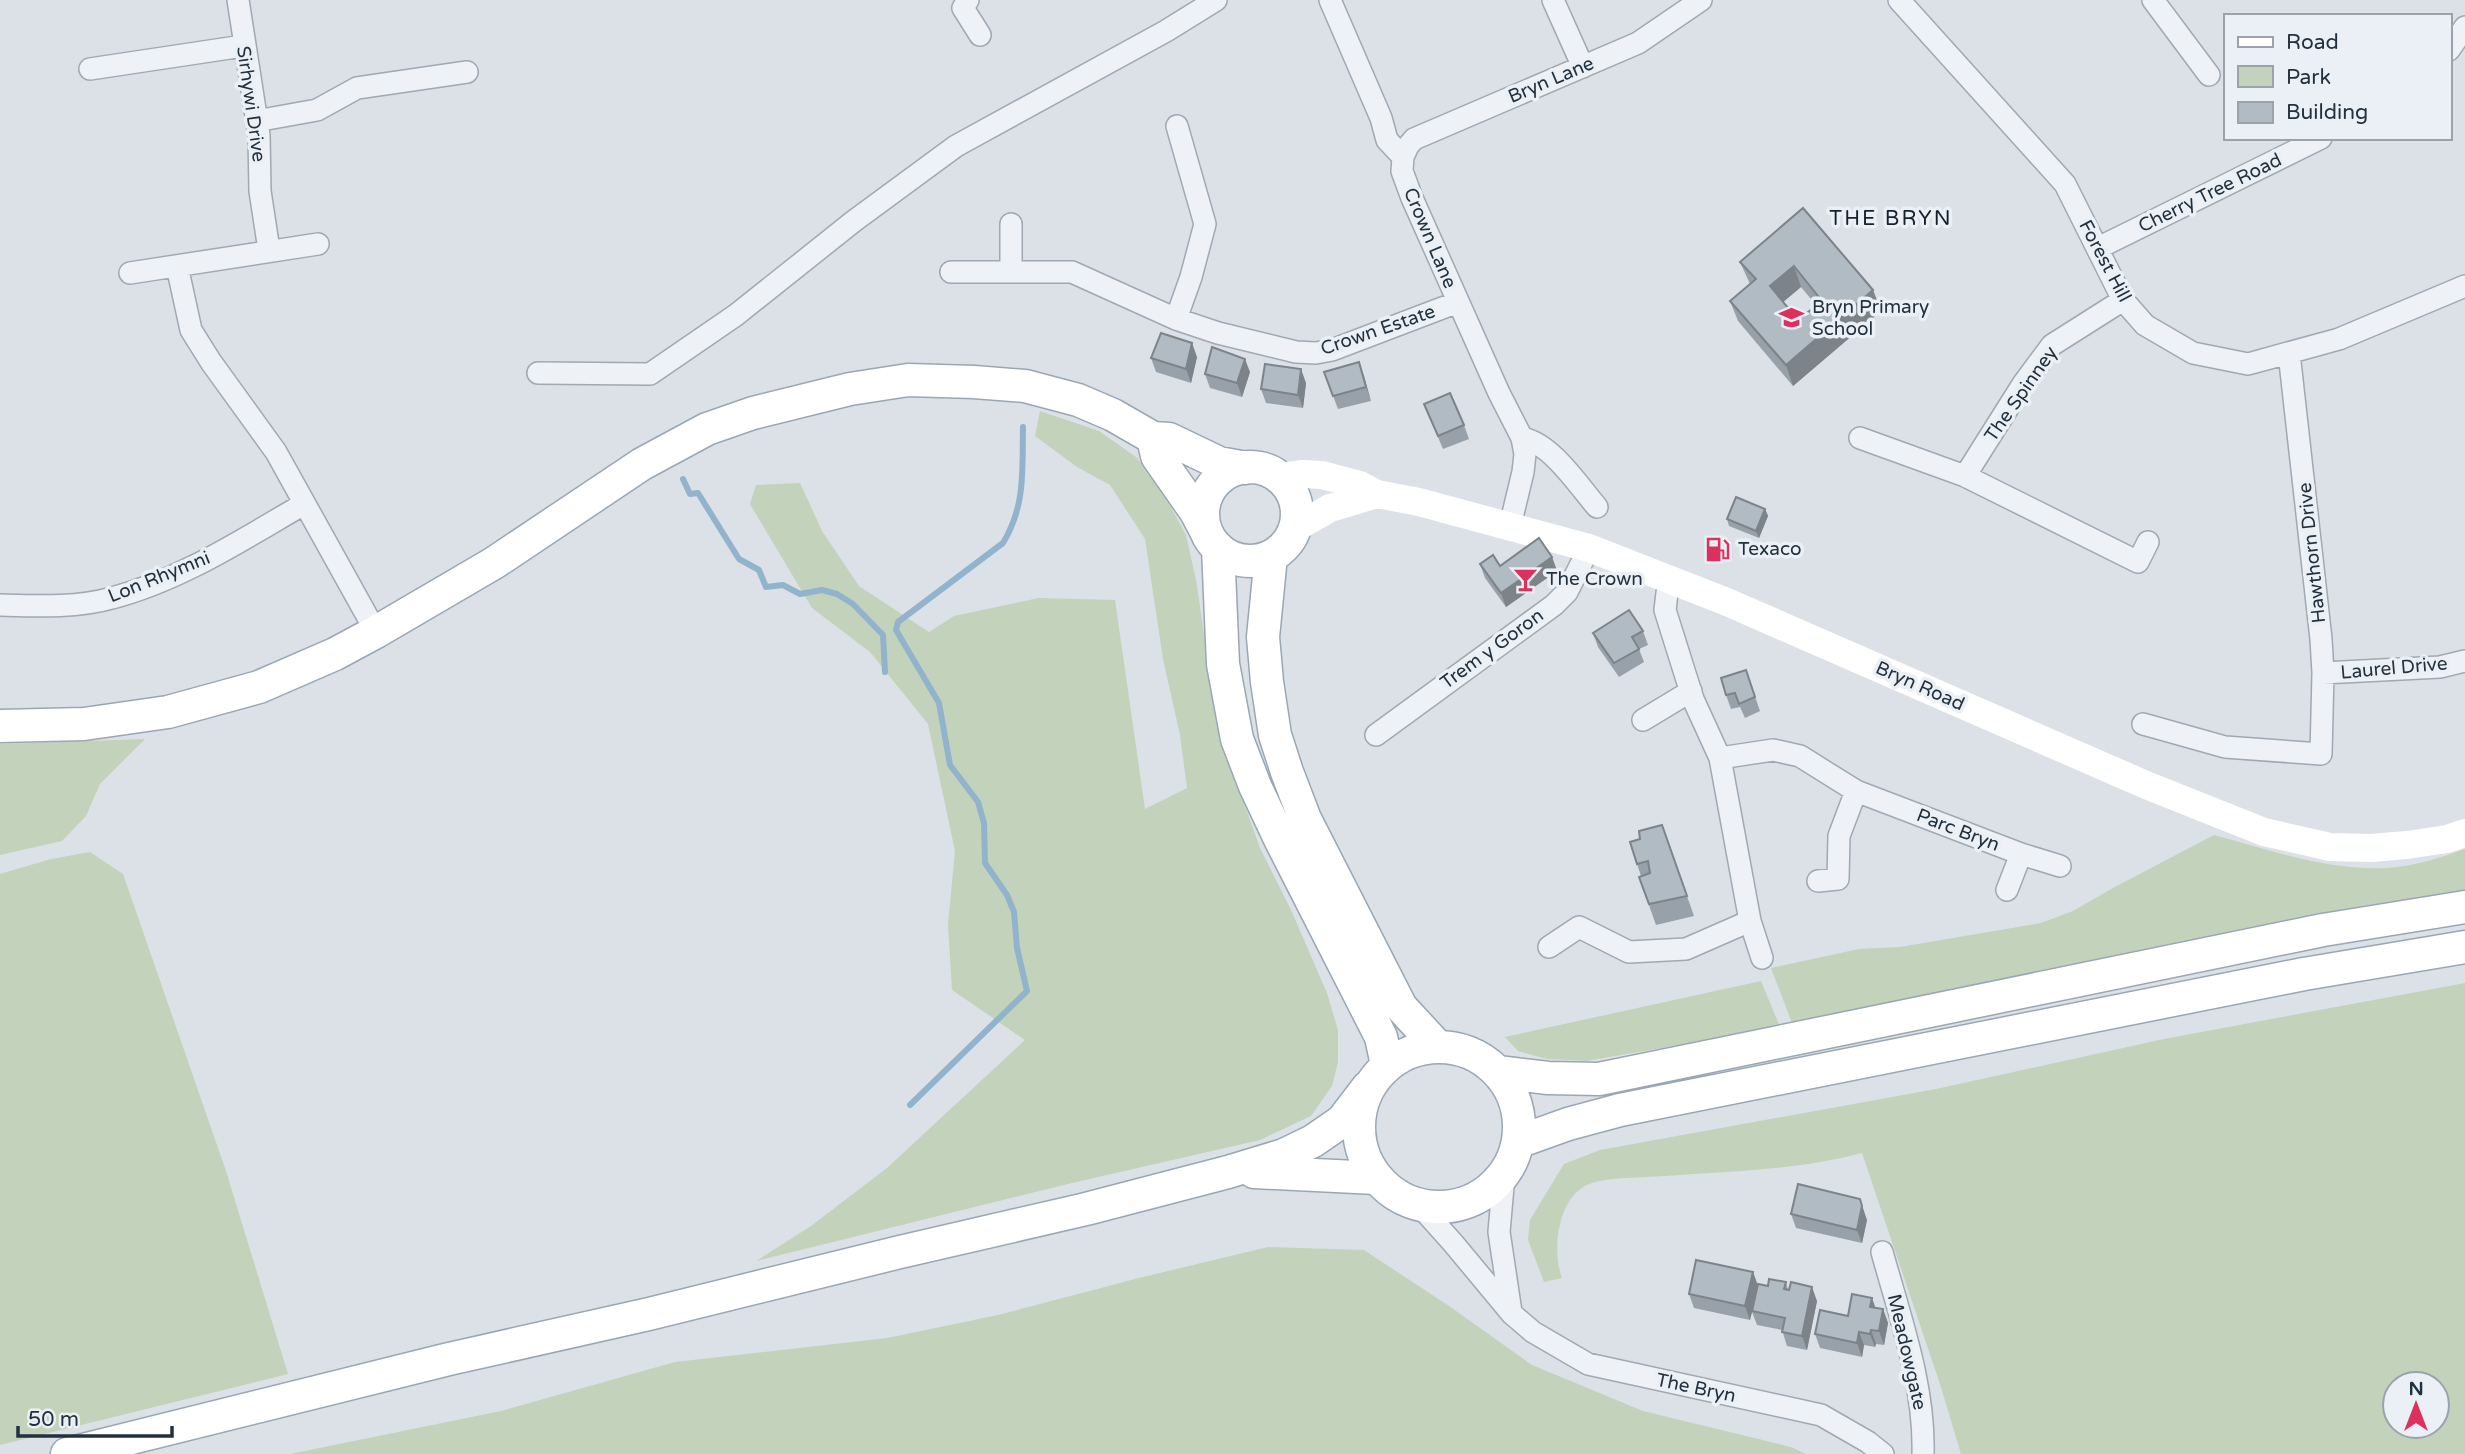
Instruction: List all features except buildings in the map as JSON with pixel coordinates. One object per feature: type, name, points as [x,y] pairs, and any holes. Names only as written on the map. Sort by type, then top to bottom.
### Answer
[{"type":"main road","points":[[0,726],[83,724],[168,712],[259,687],[335,654],[376,632],[494,564],[642,464],[707,429],[795,402],[850,389],[908,380],[1025,386],[1078,400],[1113,415],[1153,438],[1169,439],[1219,463],[1265,469],[1279,477],[1293,494],[1297,510],[1295,528],[1288,543],[1272,556],[1256,561],[1241,560],[1213,542],[1196,512],[1157,456],[1153,438]]},
{"type":"main road","points":[[67,1454],[449,1359],[1086,1209],[1228,1172],[1284,1155],[1313,1141],[1342,1121],[1378,1076],[1411,1051],[1438,1047],[1460,1049],[1480,1058],[1497,1072],[1512,1093],[1519,1117],[1518,1142],[1513,1160],[1504,1175],[1487,1192],[1466,1203],[1442,1208],[1419,1205],[1403,1200],[1388,1190],[1376,1178],[1364,1158],[1358,1134],[1360,1110],[1378,1076],[1381,1037],[1255,786],[1237,739],[1223,664],[1213,542],[1203,520],[1203,507],[1208,492],[1216,481],[1235,469],[1246,468]]},
{"type":"main road","points":[[1272,556],[1263,637],[1275,735],[1287,772],[1305,819],[1396,999],[1438,1047]]},
{"type":"main road","points":[[1497,1072],[1548,1078],[1599,1079],[2323,930],[2465,907]]},
{"type":"main road","points":[[1518,1142],[1568,1124],[1620,1110],[2304,974],[2465,947]]},
{"type":"main road","points":[[1228,1172],[1376,1178]]},
{"type":"street","name":"Sirhywi Drive","points":[[238,0],[243,46],[259,135],[260,191],[269,250]]},
{"type":"street","points":[[968,0],[962,8],[980,35]]},
{"type":"street","points":[[538,373],[650,374],[736,315],[854,221],[956,146],[1166,31],[1216,0]]},
{"type":"street","name":"Crown Lane","points":[[1330,0],[1381,118],[1387,140],[1404,157],[1402,171],[1412,198],[1522,438],[1525,454],[1523,472],[1510,526]]},
{"type":"street","points":[[1553,0],[1583,67]]},
{"type":"street","name":"Bryn Lane","points":[[1404,157],[1414,139],[1638,43],[1701,0]]},
{"type":"street","name":"Forest Hill","points":[[1899,0],[2065,184],[2123,300],[2145,325],[2193,353],[2248,364],[2339,339],[2465,286]]},
{"type":"street","points":[[2161,3],[2209,75]]},
{"type":"street","points":[[2451,47],[2465,27]]},
{"type":"street","points":[[90,69],[243,46]]},
{"type":"street","points":[[256,121],[317,110],[357,88],[467,72]]},
{"type":"street","points":[[1176,319],[1205,224],[1177,126]]},
{"type":"street","name":"Cherry Tree Road","points":[[2098,248],[2317,140]]},
{"type":"street","points":[[1011,224],[1011,272]]},
{"type":"street","points":[[130,273],[318,244]]},
{"type":"street","points":[[177,266],[191,330],[276,452],[376,632]]},
{"type":"street","name":"Crown Estate","points":[[951,272],[1072,272],[1176,319],[1296,352],[1332,350],[1458,302]]},
{"type":"street","name":"The Spinney","points":[[1965,476],[2023,384],[2052,345],[2123,300]]},
{"type":"street","name":"Hawthorn Drive","points":[[2143,724],[2225,747],[2321,754],[2322,639],[2289,353]]},
{"type":"street","points":[[1522,438],[1533,440],[1548,450],[1597,507]]},
{"type":"street","points":[[1860,438],[1965,476],[2138,562],[2148,542]]},
{"type":"street","name":"Bryn Road","points":[[1279,477],[1322,475],[1360,485],[1377,494],[1589,548],[1672,579],[2147,785],[2264,832],[2330,847],[2371,848],[2420,843],[2465,833]]},
{"type":"street","points":[[1295,528],[1330,508],[1377,494]]},
{"type":"street","name":"Lon Rhymni","points":[[0,605],[69,604],[111,599],[196,565],[304,503]]},
{"type":"street","name":"Trem y Goron","points":[[1376,734],[1554,604],[1567,592],[1589,548]]},
{"type":"street","points":[[1672,579],[1665,610],[1691,691],[1720,758],[1750,921],[1762,958]]},
{"type":"street","name":"Laurel Drive","points":[[2323,673],[2440,667],[2465,661]]},
{"type":"street","points":[[1643,719],[1691,691]]},
{"type":"street","name":"Parc Bryn","points":[[1720,758],[1773,750],[1800,756],[1856,791],[2021,854],[2060,866]]},
{"type":"street","points":[[1818,881],[1838,879],[1839,836],[1856,791]]},
{"type":"street","points":[[2007,890],[2021,854]]},
{"type":"street","points":[[1549,947],[1579,927],[1629,952],[1686,950],[1750,921]]},
{"type":"street","points":[[1504,1175],[1499,1233],[1512,1314]]},
{"type":"street","name":"The Bryn","points":[[1419,1205],[1512,1314],[1533,1332],[1588,1364],[1821,1415],[1868,1442],[1882,1454]]},
{"type":"street","name":"Meadowgate","points":[[1882,1252],[1911,1362],[1924,1425],[1923,1454]]},
{"type":"green space","points":[[1040,411],[1099,431],[1136,457],[1160,487],[1186,535],[1196,580],[1219,733],[1260,848],[1291,910],[1327,993],[1338,1030],[1338,1062],[1332,1086],[1311,1116],[1260,1140],[756,1261],[811,1226],[887,1168],[1025,1040],[952,990],[948,924],[955,851],[928,724],[870,652],[812,608],[750,504],[756,485],[800,483],[822,531],[859,586],[929,632],[954,616],[1039,598],[1115,600],[1145,809],[1187,788],[1180,735],[1163,659],[1145,539],[1110,485],[1077,467],[1035,436]]},
{"type":"green space","points":[[145,739],[100,784],[86,816],[62,841],[0,855],[0,744]]},
{"type":"green space","points":[[2214,835],[2321,863],[2365,868],[2407,865],[2465,849],[2465,892],[2322,916],[1792,1023],[1771,968],[1859,949],[1900,947],[2041,923],[2073,911]]},
{"type":"green space","points":[[90,852],[123,874],[226,1171],[288,1374],[0,1445],[0,874],[51,859]]},
{"type":"green space","points":[[1761,981],[1780,1027],[1587,1061],[1547,1059],[1518,1051],[1505,1037]]},
{"type":"green space","points":[[2465,983],[2465,1454],[1961,1454],[1862,1153],[1789,1166],[1613,1179],[1585,1186],[1568,1203],[1559,1228],[1557,1255],[1562,1278],[1544,1282],[1528,1240],[1530,1220],[1564,1164],[1600,1150],[1936,1089],[2164,1039]]},
{"type":"green space","points":[[1268,1247],[1364,1250],[1532,1365],[1643,1411],[1791,1447],[1806,1454],[290,1454],[501,1411],[675,1362],[887,1338],[998,1315]]},
{"type":"waterway","points":[[910,1105],[1027,991],[1017,948],[1014,912],[1007,895],[985,863],[984,823],[978,802],[950,765],[939,703],[896,630],[898,622],[1003,543],[1016,515],[1019,501],[1023,427]]},
{"type":"waterway","points":[[683,479],[690,494],[698,493],[739,559],[759,570],[766,587],[783,585],[800,594],[822,590],[837,594],[853,604],[883,635],[885,672]]},
{"type":"place","name":"Bryn Primary School","points":[[1792,318]]},
{"type":"place","name":"Texaco","points":[[1718,549]]},
{"type":"place","name":"The Crown","points":[[1526,579]]},
{"type":"district","name":"THE BRYN","points":[[1891,218]]}]
